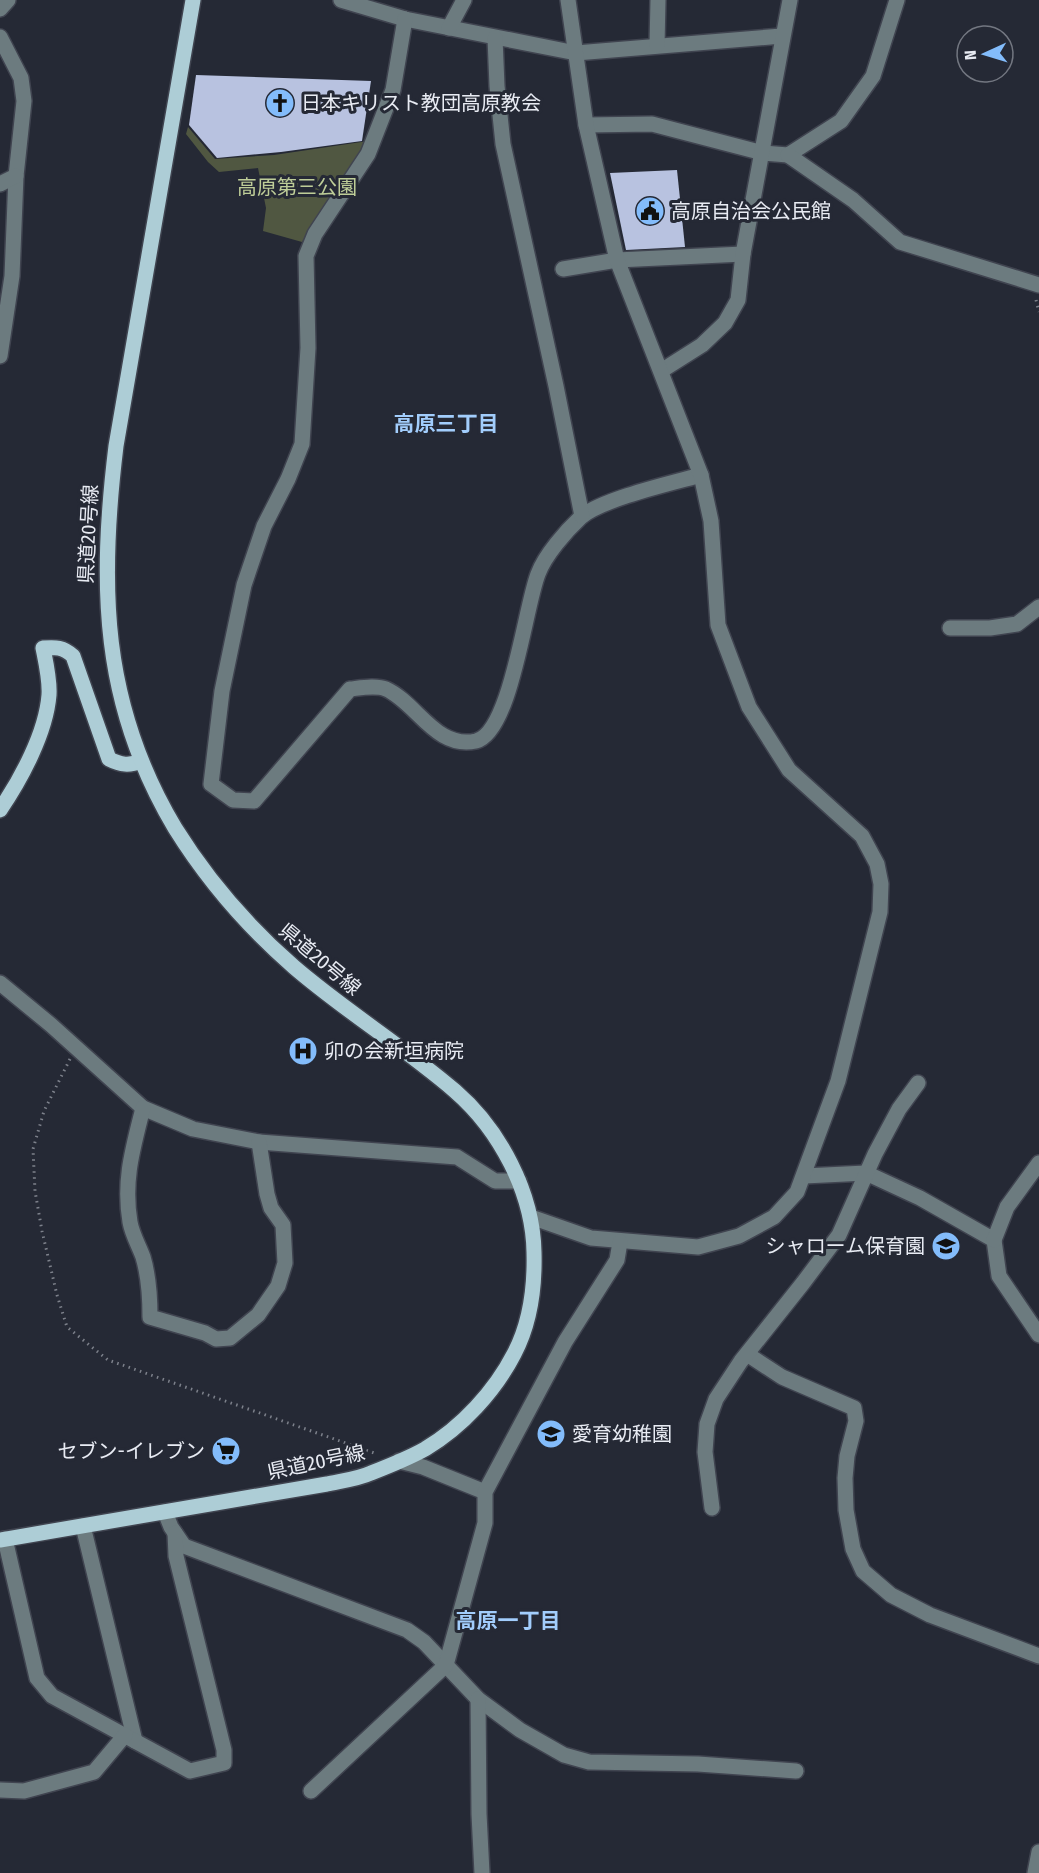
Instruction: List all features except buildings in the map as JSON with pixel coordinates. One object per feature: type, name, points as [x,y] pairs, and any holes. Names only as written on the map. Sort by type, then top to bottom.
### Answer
[{"type":"main road","name":"県道20号線","points":[[2,1540],[369,1475],[425,1449],[463,1419],[493,1388],[506,1370],[527,1322],[533,1297],[534,1244],[531,1216],[519,1181],[500,1144],[457,1093],[295,968],[234,909],[193,857],[168,814],[141,760],[119,687],[108,619],[106,559],[108,514],[116,446],[193,0]]},
{"type":"main road","points":[[0,810],[26,766],[45,712],[49,695],[43,648],[58,647],[67,650],[73,657],[110,759],[118,764],[128,765],[141,760]]},
{"type":"street","points":[[0,9],[8,0]]},
{"type":"street","points":[[344,0],[405,19],[576,53],[782,36]]},
{"type":"street","points":[[449,28],[464,0]]},
{"type":"street","points":[[531,1216],[591,1238],[698,1248],[739,1236],[774,1217],[797,1192],[838,1082],[880,912],[877,864],[862,836],[789,770],[749,707],[718,625],[711,521],[701,475],[617,261],[586,125],[568,0]]},
{"type":"street","points":[[661,371],[702,345],[726,323],[738,300],[743,254],[790,0]]},
{"type":"street","points":[[788,155],[841,121],[848,112],[873,76],[897,0]]},
{"type":"street","points":[[657,45],[658,4]]},
{"type":"street","points":[[405,19],[393,90],[369,154],[315,234],[306,256],[308,348],[302,444],[288,479],[264,526],[244,585],[222,691],[211,784],[233,800],[254,801],[350,689],[384,688],[407,702],[431,729],[459,743],[479,740],[497,721],[515,668],[538,574],[548,556],[582,516],[602,505],[701,475]]},
{"type":"street","points":[[0,37],[21,78],[24,101],[16,176],[12,276],[0,356]]},
{"type":"street","points":[[495,38],[503,144],[582,516]]},
{"type":"street","points":[[586,125],[652,124],[763,153],[788,155],[853,200],[900,242],[1039,285]]},
{"type":"street","points":[[0,184],[16,176]]},
{"type":"street","points":[[564,269],[617,261],[743,254]]},
{"type":"street","points":[[950,628],[990,628],[1017,624],[1039,607]]},
{"type":"street","points":[[0,983],[51,1025],[143,1108],[193,1130],[259,1142],[458,1157],[495,1181],[519,1181]]},
{"type":"street","points":[[712,1508],[705,1452],[706,1424],[716,1399],[747,1353],[839,1235],[866,1173],[899,1109],[918,1083]]},
{"type":"street","points":[[143,1108],[131,1155],[127,1189],[130,1225],[143,1259],[150,1287],[150,1317],[205,1333],[216,1339],[230,1338],[258,1315],[278,1286],[285,1263],[283,1225],[271,1208],[259,1142]]},
{"type":"street","points":[[1039,1163],[1007,1207],[994,1240],[999,1276],[1039,1335]]},
{"type":"street","points":[[804,1176],[866,1173],[920,1197],[994,1240]]},
{"type":"street","points":[[311,1791],[446,1665],[485,1523],[485,1492],[565,1342],[617,1260],[620,1242]]},
{"type":"street","points":[[747,1353],[782,1377],[854,1408],[856,1421],[844,1478],[846,1510],[853,1549],[863,1570],[891,1595],[930,1615],[1039,1656]]},
{"type":"street","points":[[399,1461],[423,1467],[485,1492]]},
{"type":"street","points":[[165,1512],[184,1546],[407,1630],[424,1642],[478,1699],[520,1730],[564,1755],[589,1762],[698,1764],[796,1771]]},
{"type":"street","points":[[83,1526],[130,1738]]},
{"type":"street","points":[[2,1540],[37,1678],[52,1696],[190,1771],[224,1763],[224,1750],[176,1556],[175,1533]]},
{"type":"street","points":[[478,1699],[482,1873]]},
{"type":"street","points":[[0,1790],[24,1791],[93,1772],[130,1738]]},
{"type":"street","points":[[1035,1873],[1039,1852]]},
{"type":"green space","name":"高原第三公園","points":[[188,127],[215,159],[274,155],[368,141],[302,242],[263,231],[266,208],[258,168],[219,172],[186,134]]},
{"type":"place","name":"日本キリスト教団高原教会","points":[[280,103]]},
{"type":"place","name":"高原自治会公民館","points":[[650,211]]},
{"type":"place","name":"卯の会新垣病院","points":[[303,1051]]},
{"type":"place","name":"シャローム保育園","points":[[946,1246]]},
{"type":"place","name":"愛育幼稚園","points":[[551,1434]]},
{"type":"place","name":"セブン-イレブン","points":[[226,1451]]},
{"type":"district","name":"高原三丁目","points":[[446,424]]},
{"type":"district","name":"高原一丁目","points":[[508,1621]]}]
